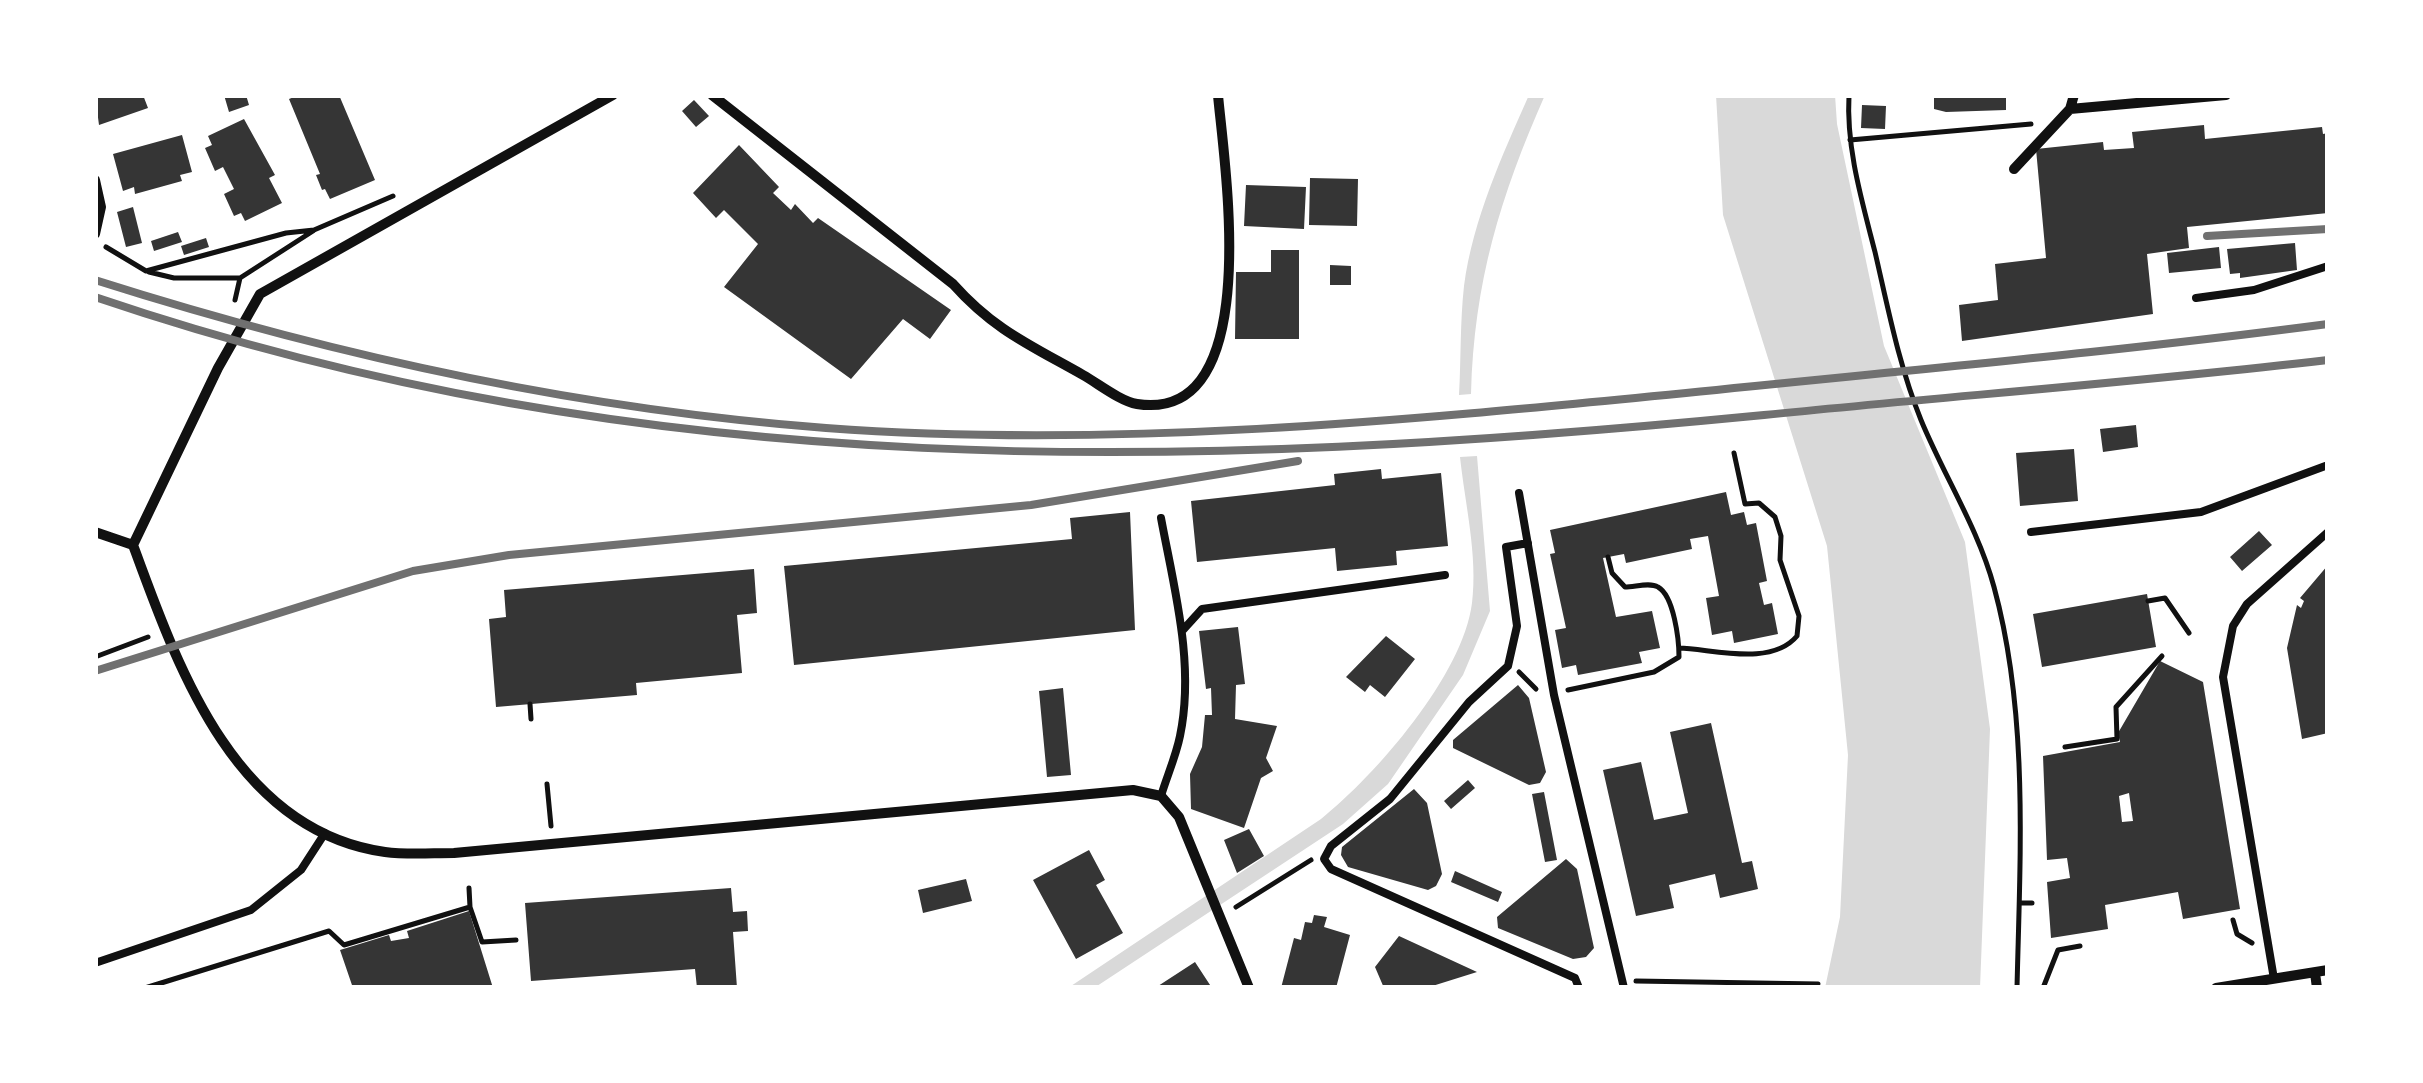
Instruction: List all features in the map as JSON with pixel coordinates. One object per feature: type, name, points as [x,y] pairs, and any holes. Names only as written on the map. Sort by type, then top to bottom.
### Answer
[{"type":"street","points":[[614,95],[260,294],[218,368],[133,545],[166,630],[230,754],[276,805],[325,833],[386,852],[454,853],[1133,790],[1161,796],[1179,817],[1221,911],[1249,988]]},
{"type":"street","points":[[712,95],[953,284],[986,320],[1134,404],[1162,405],[1190,389],[1211,363],[1228,315],[1228,205],[1218,95]]},
{"type":"street","points":[[2014,169],[2070,109],[2074,95]]},
{"type":"street","points":[[2070,109],[2226,95]]},
{"type":"street","points":[[95,180],[101,207],[95,237]]},
{"type":"street","points":[[95,532],[133,545]]},
{"type":"street","points":[[2216,988],[2328,970]]},
{"type":"street","points":[[2315,973],[2317,988]]},
{"type":"lane","points":[[2196,298],[2254,290],[2328,266]]},
{"type":"lane","points":[[2031,532],[2201,512],[2328,465]]},
{"type":"lane","points":[[1519,493],[1554,695],[1623,984]]},
{"type":"lane","points":[[1161,518],[1182,631],[1184,703],[1180,738],[1161,796]]},
{"type":"lane","points":[[2274,979],[2223,677],[2233,626],[2247,604],[2328,532]]},
{"type":"lane","points":[[1528,543],[1506,547],[1517,626],[1508,666],[1469,702],[1390,799],[1330,846],[1324,860],[1331,869],[1574,978],[1579,988]]},
{"type":"lane","points":[[1182,631],[1202,609],[1444,575]]},
{"type":"lane","points":[[95,964],[252,910],[301,870],[325,833]]},
{"type":"path","points":[[1849,95],[1850,140],[1910,389],[1978,538],[1994,588],[2016,743],[2020,903],[2016,988]]},
{"type":"path","points":[[1850,140],[2025,127],[2070,109]]},
{"type":"path","points":[[95,237],[146,272],[174,278],[240,278],[314,230],[394,196]]},
{"type":"path","points":[[146,272],[286,233],[314,230]]},
{"type":"path","points":[[231,314],[240,278]]},
{"type":"path","points":[[1679,648],[1739,655],[1783,646],[1797,636],[1799,616],[1784,576],[1775,517],[1758,504],[1745,504],[1734,453]]},
{"type":"path","points":[[1508,666],[1542,696],[1654,672],[1679,658],[1661,588],[1625,586],[1612,572],[1608,558]]},
{"type":"path","points":[[2148,601],[2166,598],[2189,633]]},
{"type":"path","points":[[95,657],[166,630]]},
{"type":"path","points":[[2065,747],[2117,738],[2116,707],[2162,656]]},
{"type":"path","points":[[530,704],[531,719]]},
{"type":"path","points":[[546,784],[550,823]]},
{"type":"path","points":[[1221,911],[1306,861],[1324,860]]},
{"type":"path","points":[[468,888],[482,942],[516,940]]},
{"type":"path","points":[[2020,903],[2032,903]]},
{"type":"path","points":[[145,988],[329,931],[344,945],[470,907]]},
{"type":"path","points":[[2232,920],[2237,934],[2252,943]]},
{"type":"path","points":[[2043,988],[2058,950],[2080,946]]},
{"type":"path","points":[[1623,984],[1818,984]]},
{"type":"shaded area","points":[[1529,95],[1545,95],[1492,241],[1478,314],[1471,394],[1459,395],[1468,261],[1490,188]]},
{"type":"shaded area","points":[[1716,95],[1835,95],[1837,124],[1884,346],[1965,542],[1990,729],[1980,988],[1825,988],[1840,917],[1848,755],[1827,546],[1723,215]]},
{"type":"shaded area","points":[[1477,456],[1490,611],[1463,675],[1388,784],[1343,824],[1094,988],[1068,988],[1321,819],[1367,777],[1414,721],[1452,661],[1472,603],[1472,549],[1460,457]]},
{"type":"building","points":[[95,95],[143,95],[148,108],[99,125]]},
{"type":"building","points":[[224,95],[246,95],[249,105],[229,112]]},
{"type":"building","points":[[299,95],[339,95],[375,180],[330,199],[322,190],[316,175],[320,174],[289,99]]},
{"type":"building","points":[[1934,95],[2006,95],[2006,110],[1946,112],[1934,109]]},
{"type":"building","points":[[694,100],[709,116],[696,127],[682,111]]},
{"type":"building","points":[[1862,105],[1886,106],[1885,129],[1861,128]]},
{"type":"building","points":[[244,119],[275,175],[269,178],[282,203],[245,221],[241,213],[234,216],[224,194],[234,189],[223,167],[215,171],[205,148],[212,145],[208,136]]},
{"type":"building","points":[[2204,125],[2205,139],[2322,127],[2323,134],[2328,133],[2328,213],[2187,227],[2189,248],[2147,254],[2153,314],[1962,341],[1959,305],[1998,300],[1995,264],[2046,258],[2036,149],[2103,142],[2104,150],[2134,148],[2132,132]]},
{"type":"building","points":[[182,135],[192,172],[180,175],[182,181],[135,194],[134,187],[123,191],[113,154]]},
{"type":"building","points":[[739,145],[779,187],[773,193],[791,210],[795,204],[813,223],[818,218],[951,310],[930,339],[903,319],[851,379],[724,287],[758,244],[724,210],[716,218],[693,193]]},
{"type":"building","points":[[1310,178],[1358,179],[1357,226],[1309,225]]},
{"type":"building","points":[[1246,185],[1306,187],[1304,229],[1244,226]]},
{"type":"building","points":[[133,207],[142,243],[126,247],[117,212]]},
{"type":"building","points":[[178,232],[182,242],[154,251],[151,241]]},
{"type":"building","points":[[206,238],[209,247],[184,255],[181,246]]},
{"type":"building","points":[[2295,243],[2297,270],[2240,278],[2240,273],[2230,274],[2227,249]]},
{"type":"building","points":[[2219,247],[2221,268],[2169,273],[2167,253]]},
{"type":"building","points":[[1271,250],[1299,250],[1299,339],[1235,339],[1236,272],[1271,272]]},
{"type":"building","points":[[1330,265],[1351,266],[1351,285],[1330,285]]},
{"type":"building","points":[[2136,425],[2138,447],[2103,452],[2100,429]]},
{"type":"building","points":[[2074,449],[2078,501],[2020,506],[2016,453]]},
{"type":"building","points":[[1381,469],[1382,479],[1441,473],[1448,546],[1396,551],[1397,565],[1337,571],[1335,548],[1197,562],[1191,501],[1335,485],[1334,474]]},
{"type":"building","points":[[1726,492],[1731,515],[1744,512],[1747,525],[1756,523],[1767,581],[1759,583],[1764,605],[1772,603],[1778,634],[1734,643],[1732,631],[1712,635],[1706,598],[1719,596],[1708,536],[1690,539],[1692,549],[1626,563],[1624,554],[1603,558],[1616,617],[1652,611],[1660,648],[1639,652],[1642,663],[1578,675],[1576,665],[1562,668],[1555,630],[1566,628],[1550,554],[1555,553],[1550,530]]},
{"type":"building","points":[[1130,512],[1135,630],[794,665],[784,566],[1072,539],[1070,518]]},
{"type":"building","points":[[2259,531],[2272,545],[2242,571],[2230,557]]},
{"type":"building","points":[[2328,565],[2328,733],[2302,739],[2287,648],[2297,605],[2301,608],[2304,601],[2300,598]]},
{"type":"building","points":[[754,569],[757,613],[737,615],[742,673],[636,683],[637,695],[496,707],[489,619],[506,617],[504,590]]},
{"type":"building","points":[[2147,594],[2156,647],[2042,667],[2033,614]]},
{"type":"building","points":[[1238,627],[1245,684],[1236,685],[1235,719],[1277,726],[1266,758],[1273,771],[1261,778],[1244,828],[1191,809],[1190,774],[1202,747],[1205,715],[1212,715],[1211,688],[1206,689],[1199,631]]},
{"type":"building","points":[[1386,636],[1415,659],[1385,697],[1370,685],[1365,692],[1346,677]]},
{"type":"building","points":[[2160,661],[2203,682],[2240,909],[2183,919],[2178,892],[2105,905],[2108,929],[2051,938],[2047,882],[2070,878],[2067,858],[2047,860],[2043,756],[2120,742],[2118,733]],"holes":[[[2129,793],[2133,821],[2122,822],[2119,796]]]},
{"type":"building","points":[[1518,685],[1529,698],[1546,772],[1540,783],[1529,785],[1453,748],[1453,740]]},
{"type":"building","points":[[1063,688],[1071,775],[1047,777],[1039,691]]},
{"type":"building","points":[[1711,723],[1742,863],[1752,861],[1758,889],[1720,898],[1715,874],[1669,885],[1674,908],[1636,916],[1603,770],[1641,762],[1654,820],[1688,813],[1670,732]]},
{"type":"building","points":[[1468,780],[1475,788],[1451,809],[1444,801]]},
{"type":"building","points":[[1414,789],[1427,803],[1442,874],[1436,886],[1428,890],[1348,867],[1341,855],[1342,847]]},
{"type":"building","points":[[1544,792],[1557,860],[1545,862],[1532,794]]},
{"type":"building","points":[[1249,829],[1264,856],[1237,873],[1224,840]]},
{"type":"building","points":[[1089,850],[1105,880],[1096,885],[1123,933],[1076,959],[1033,880]]},
{"type":"building","points":[[1566,859],[1577,869],[1594,948],[1586,957],[1573,959],[1498,928],[1497,917]]},
{"type":"building","points":[[1455,871],[1502,892],[1498,902],[1451,882]]},
{"type":"building","points":[[966,879],[972,901],[923,913],[918,890]]},
{"type":"building","points":[[731,888],[733,912],[747,911],[748,931],[733,932],[737,988],[697,988],[695,969],[531,981],[525,903]]},
{"type":"building","points":[[469,911],[493,988],[353,988],[340,950],[389,935],[391,941],[409,938],[407,931]]},
{"type":"building","points":[[1314,915],[1327,917],[1324,927],[1350,935],[1336,988],[1281,988],[1294,938],[1301,940],[1305,922],[1312,923]]},
{"type":"building","points":[[1399,936],[1477,972],[1426,988],[1384,988],[1375,967]]},
{"type":"building","points":[[1195,962],[1212,988],[1155,988]]},
{"type":"railway","points":[[2207,236],[2328,229]]},
{"type":"railway","points":[[95,280],[275,333],[548,393],[733,419],[934,434],[1149,434],[1364,422],[2007,361],[2328,324]]},
{"type":"railway","points":[[95,297],[303,359],[509,403],[716,432],[922,448],[1129,452],[1338,447],[1550,434],[2328,360]]},
{"type":"railway","points":[[95,671],[413,571],[509,555],[1031,505],[1298,461]]}]
